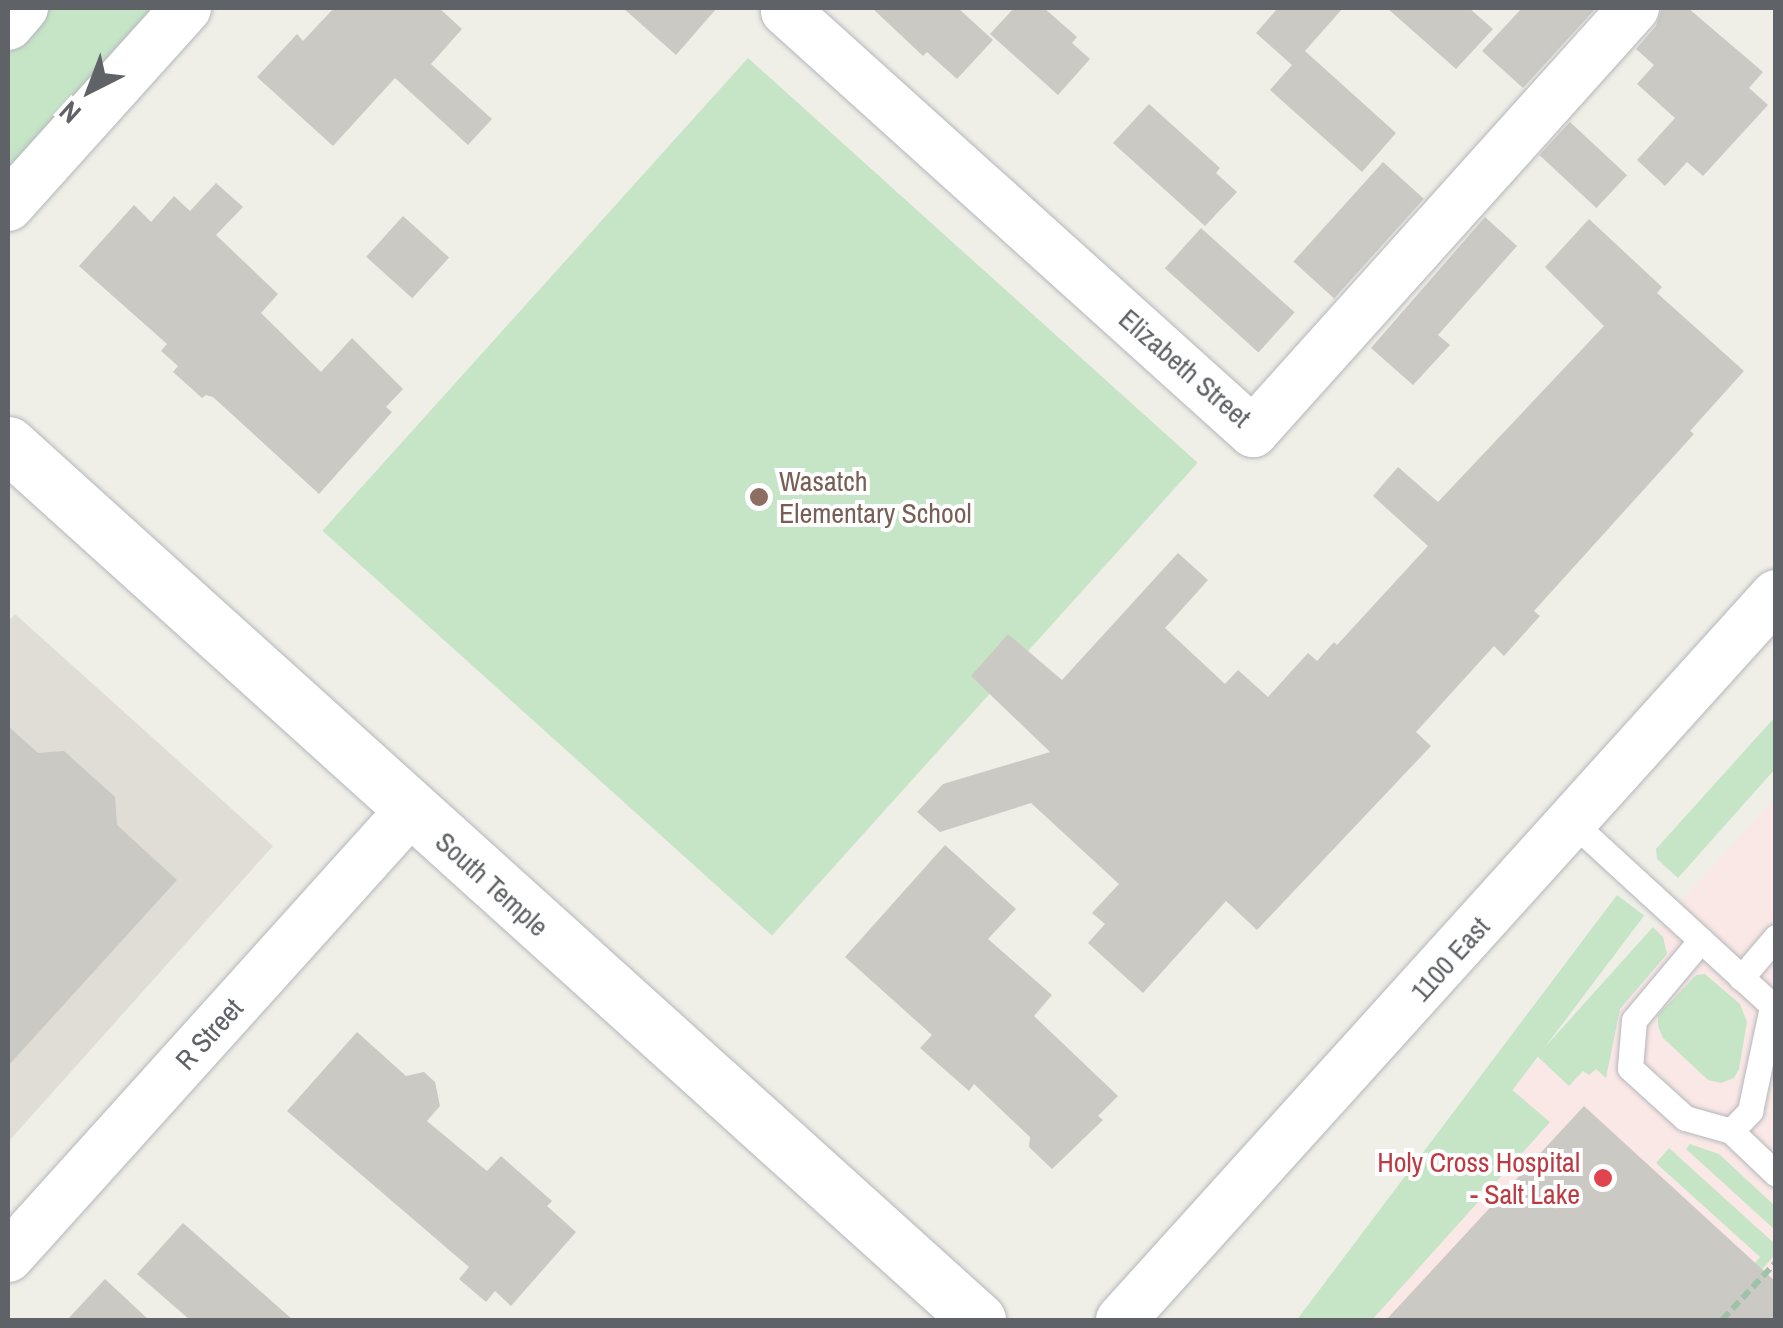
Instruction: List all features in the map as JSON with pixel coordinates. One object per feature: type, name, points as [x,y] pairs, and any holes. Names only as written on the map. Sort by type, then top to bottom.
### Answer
[{"type":"main road","name":"South Temple","points":[[8,444],[978,1320]]},
{"type":"street","points":[[8,25],[23,8]]},
{"type":"street","points":[[8,206],[186,8]]},
{"type":"street","name":"Elizabeth Street","points":[[788,8],[786,11],[1253,432],[1634,8]]},
{"type":"street","name":"1100 East","points":[[1121,1320],[1776,596]]},
{"type":"street","name":"R Street","points":[[8,1257],[410,811]]},
{"type":"lane","points":[[1572,822],[1774,1008],[1750,1111],[1731,1132]]},
{"type":"lane","points":[[1740,978],[1776,936]]},
{"type":"lane","points":[[1701,940],[1634,1020],[1630,1068],[1685,1118],[1731,1132],[1776,1174]]},
{"type":"path","points":[[1722,1320],[1776,1262]]},
{"type":"shaded area","points":[[15,614],[273,846],[8,1142],[8,622]]},
{"type":"shaded area","name":"Holy Cross Hospital - Salt Lake","points":[[1775,798],[1775,1320],[1301,1320],[1561,1035]]},
{"type":"green space","points":[[49,8],[168,8],[8,185],[8,54]]},
{"type":"green space","name":"Wasatch Elementary School","points":[[748,58],[1198,463],[772,935],[322,531]]},
{"type":"green space","points":[[1775,717],[1775,769],[1678,878],[1657,859],[1656,849]]},
{"type":"green space","points":[[1617,895],[1644,915],[1339,1320],[1297,1320]]},
{"type":"green space","points":[[1653,927],[1663,937],[1667,954],[1620,1009],[1606,1078],[1596,1069],[1589,1075],[1583,1071],[1569,1086],[1537,1056]]},
{"type":"green space","points":[[1705,974],[1740,1004],[1747,1022],[1739,1069],[1734,1078],[1721,1083],[1708,1080],[1663,1038],[1658,1026],[1658,1015],[1696,975]]},
{"type":"green space","points":[[1510,1088],[1550,1122],[1372,1320],[1303,1320]]},
{"type":"green space","points":[[1690,1144],[1719,1154],[1775,1206],[1775,1230],[1686,1149]]},
{"type":"green space","points":[[1669,1148],[1775,1244],[1775,1255],[1716,1320],[1704,1320],[1760,1257],[1656,1163]]},
{"type":"building","points":[[334,8],[439,8],[462,29],[431,64],[492,119],[468,145],[395,78],[333,146],[257,77],[297,34],[303,41]]},
{"type":"building","points":[[623,8],[717,8],[676,55]]},
{"type":"building","points":[[872,8],[958,8],[993,40],[957,79],[927,52],[923,56]]},
{"type":"building","points":[[1014,8],[1044,8],[1077,37],[1072,43],[1090,59],[1058,95],[990,34]]},
{"type":"building","points":[[1278,8],[1343,8],[1305,51],[1396,133],[1362,172],[1270,90],[1292,65],[1256,33]]},
{"type":"building","points":[[1387,8],[1469,8],[1493,29],[1456,69]]},
{"type":"building","points":[[1522,8],[1596,8],[1523,88],[1482,51]]},
{"type":"building","points":[[1662,8],[1688,8],[1763,72],[1749,88],[1768,105],[1703,176],[1687,162],[1665,186],[1637,160],[1675,118],[1637,84],[1654,65],[1636,49],[1656,26]]},
{"type":"building","points":[[1149,104],[1220,168],[1216,173],[1237,192],[1205,226],[1113,143]]},
{"type":"building","points":[[1570,122],[1627,175],[1596,208],[1539,155]]},
{"type":"building","points":[[1383,162],[1424,199],[1334,298],[1293,262]]},
{"type":"building","points":[[216,183],[243,207],[216,235],[278,294],[261,313],[321,372],[352,338],[403,389],[386,407],[392,412],[319,494],[213,397],[202,398],[173,372],[178,366],[161,351],[167,344],[79,266],[134,205],[151,222],[174,196],[190,211]]},
{"type":"building","points":[[403,216],[449,257],[412,298],[366,257]]},
{"type":"building","points":[[1485,217],[1517,246],[1438,335],[1450,345],[1413,385],[1371,348]]},
{"type":"building","points":[[1589,219],[1662,287],[1657,293],[1744,371],[1690,431],[1694,434],[1534,611],[1540,616],[1504,656],[1494,646],[1416,732],[1431,746],[1257,930],[1226,901],[1143,993],[1088,943],[1105,924],[1092,913],[1119,884],[1031,803],[940,832],[917,812],[943,784],[1050,752],[971,676],[1008,634],[1062,680],[1178,553],[1208,580],[1165,628],[1225,684],[1238,670],[1268,697],[1308,653],[1317,661],[1334,642],[1337,645],[1428,546],[1373,496],[1398,467],[1438,502],[1604,326],[1545,267]]},
{"type":"building","points":[[1201,228],[1295,312],[1259,352],[1165,268]]},
{"type":"building","points":[[8,726],[38,753],[64,751],[115,797],[117,825],[177,880],[8,1066]]},
{"type":"building","points":[[945,845],[1016,909],[988,939],[1052,995],[1034,1016],[1118,1096],[1098,1116],[1103,1120],[1052,1169],[1029,1147],[1030,1137],[974,1084],[969,1091],[920,1048],[932,1035],[845,957]]},
{"type":"building","points":[[357,1032],[406,1076],[424,1072],[435,1082],[440,1106],[427,1121],[487,1171],[501,1156],[552,1201],[547,1206],[576,1232],[511,1306],[495,1291],[486,1302],[459,1279],[469,1267],[287,1111]]},
{"type":"building","points":[[1584,1106],[1776,1282],[1776,1320],[1386,1320]]},
{"type":"building","points":[[183,1223],[293,1320],[190,1320],[137,1274]]},
{"type":"building","points":[[105,1279],[149,1320],[67,1320]]},
{"type":"place","name":"Wasatch Elementary School","points":[[759,497]]},
{"type":"place","name":"Holy Cross Hospital - Salt Lake","points":[[1603,1178]]}]
